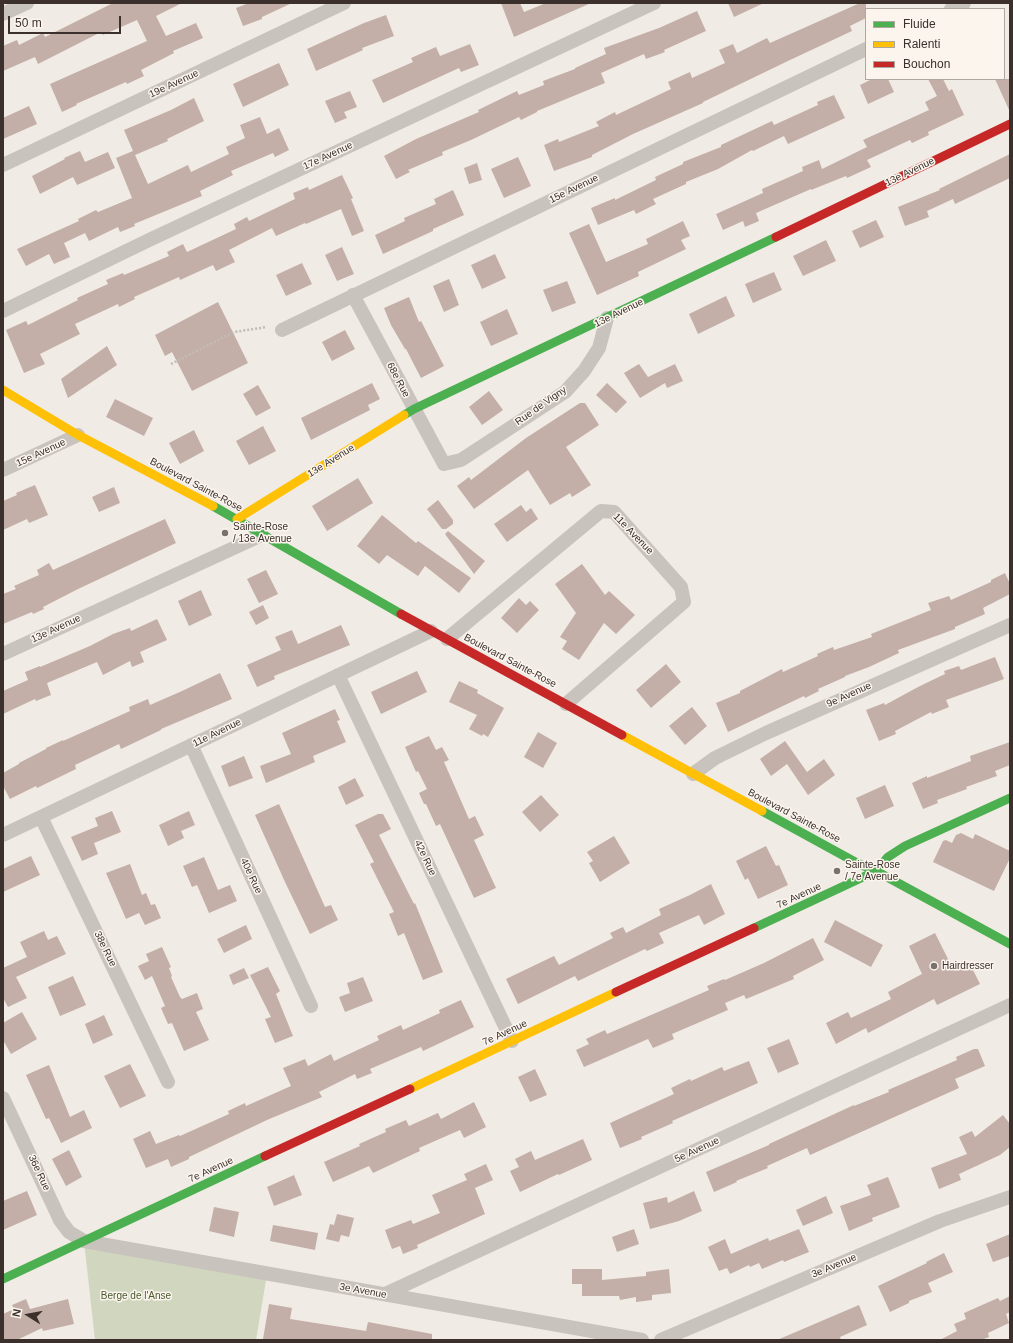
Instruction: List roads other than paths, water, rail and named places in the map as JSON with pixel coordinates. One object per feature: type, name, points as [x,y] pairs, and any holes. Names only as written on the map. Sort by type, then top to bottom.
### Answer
[{"type":"street","points":[[3,14],[27,3]]},
{"type":"street","name":"19e Avenue","points":[[3,165],[344,3]]},
{"type":"street","name":"17e Avenue","points":[[3,311],[147,241],[654,3]]},
{"type":"street","points":[[953,8],[964,3]]},
{"type":"street","name":"15e Avenue","points":[[282,330],[865,49]]},
{"type":"street","name":"13e Avenue","points":[[237,519],[414,409],[1010,124]]},
{"type":"street","name":"68e Rue","points":[[353,295],[444,464]]},
{"type":"street","name":"Rue de Vigny","points":[[444,464],[461,460],[565,392],[584,371],[599,348],[607,318]]},
{"type":"street","name":"Boulevard Sainte-Rose","points":[[3,390],[78,435],[237,519],[262,535],[431,631],[857,863],[876,871],[1010,944]]},
{"type":"street","name":"15e Avenue","points":[[3,470],[78,435]]},
{"type":"street","name":"11e Avenue","points":[[447,639],[600,510],[614,512],[682,587],[684,602],[566,704]]},
{"type":"street","name":"13e Avenue","points":[[3,654],[262,535]]},
{"type":"street","name":"9e Avenue","points":[[693,774],[715,758],[766,733],[1010,625]]},
{"type":"street","name":"11e Avenue","points":[[3,835],[431,631]]},
{"type":"street","name":"42e Rue","points":[[338,675],[512,1041]]},
{"type":"street","name":"40e Rue","points":[[190,745],[311,1006]]},
{"type":"street","name":"7e Avenue","points":[[3,1279],[876,871],[888,857],[905,846],[1010,798]]},
{"type":"street","name":"38e Rue","points":[[41,817],[168,1082]]},
{"type":"street","name":"5e Avenue","points":[[385,1294],[1010,1005]]},
{"type":"street","name":"36e Rue","points":[[3,1098],[60,1220],[69,1232],[84,1241]]},
{"type":"street","name":"3e Avenue","points":[[661,1340],[940,1221],[1010,1197]]},
{"type":"street","name":"3e Avenue","points":[[84,1241],[642,1340]]},
{"type":"place","name":"Sainte-Rose / 13e Avenue","points":[[225,533]]},
{"type":"place","name":"Sainte-Rose / 7e Avenue","points":[[837,871]]},
{"type":"place","name":"Hairdresser","points":[[934,966]]},
{"type":"park label","name":"Berge de l'Anse","points":[[136,1296]]}]
